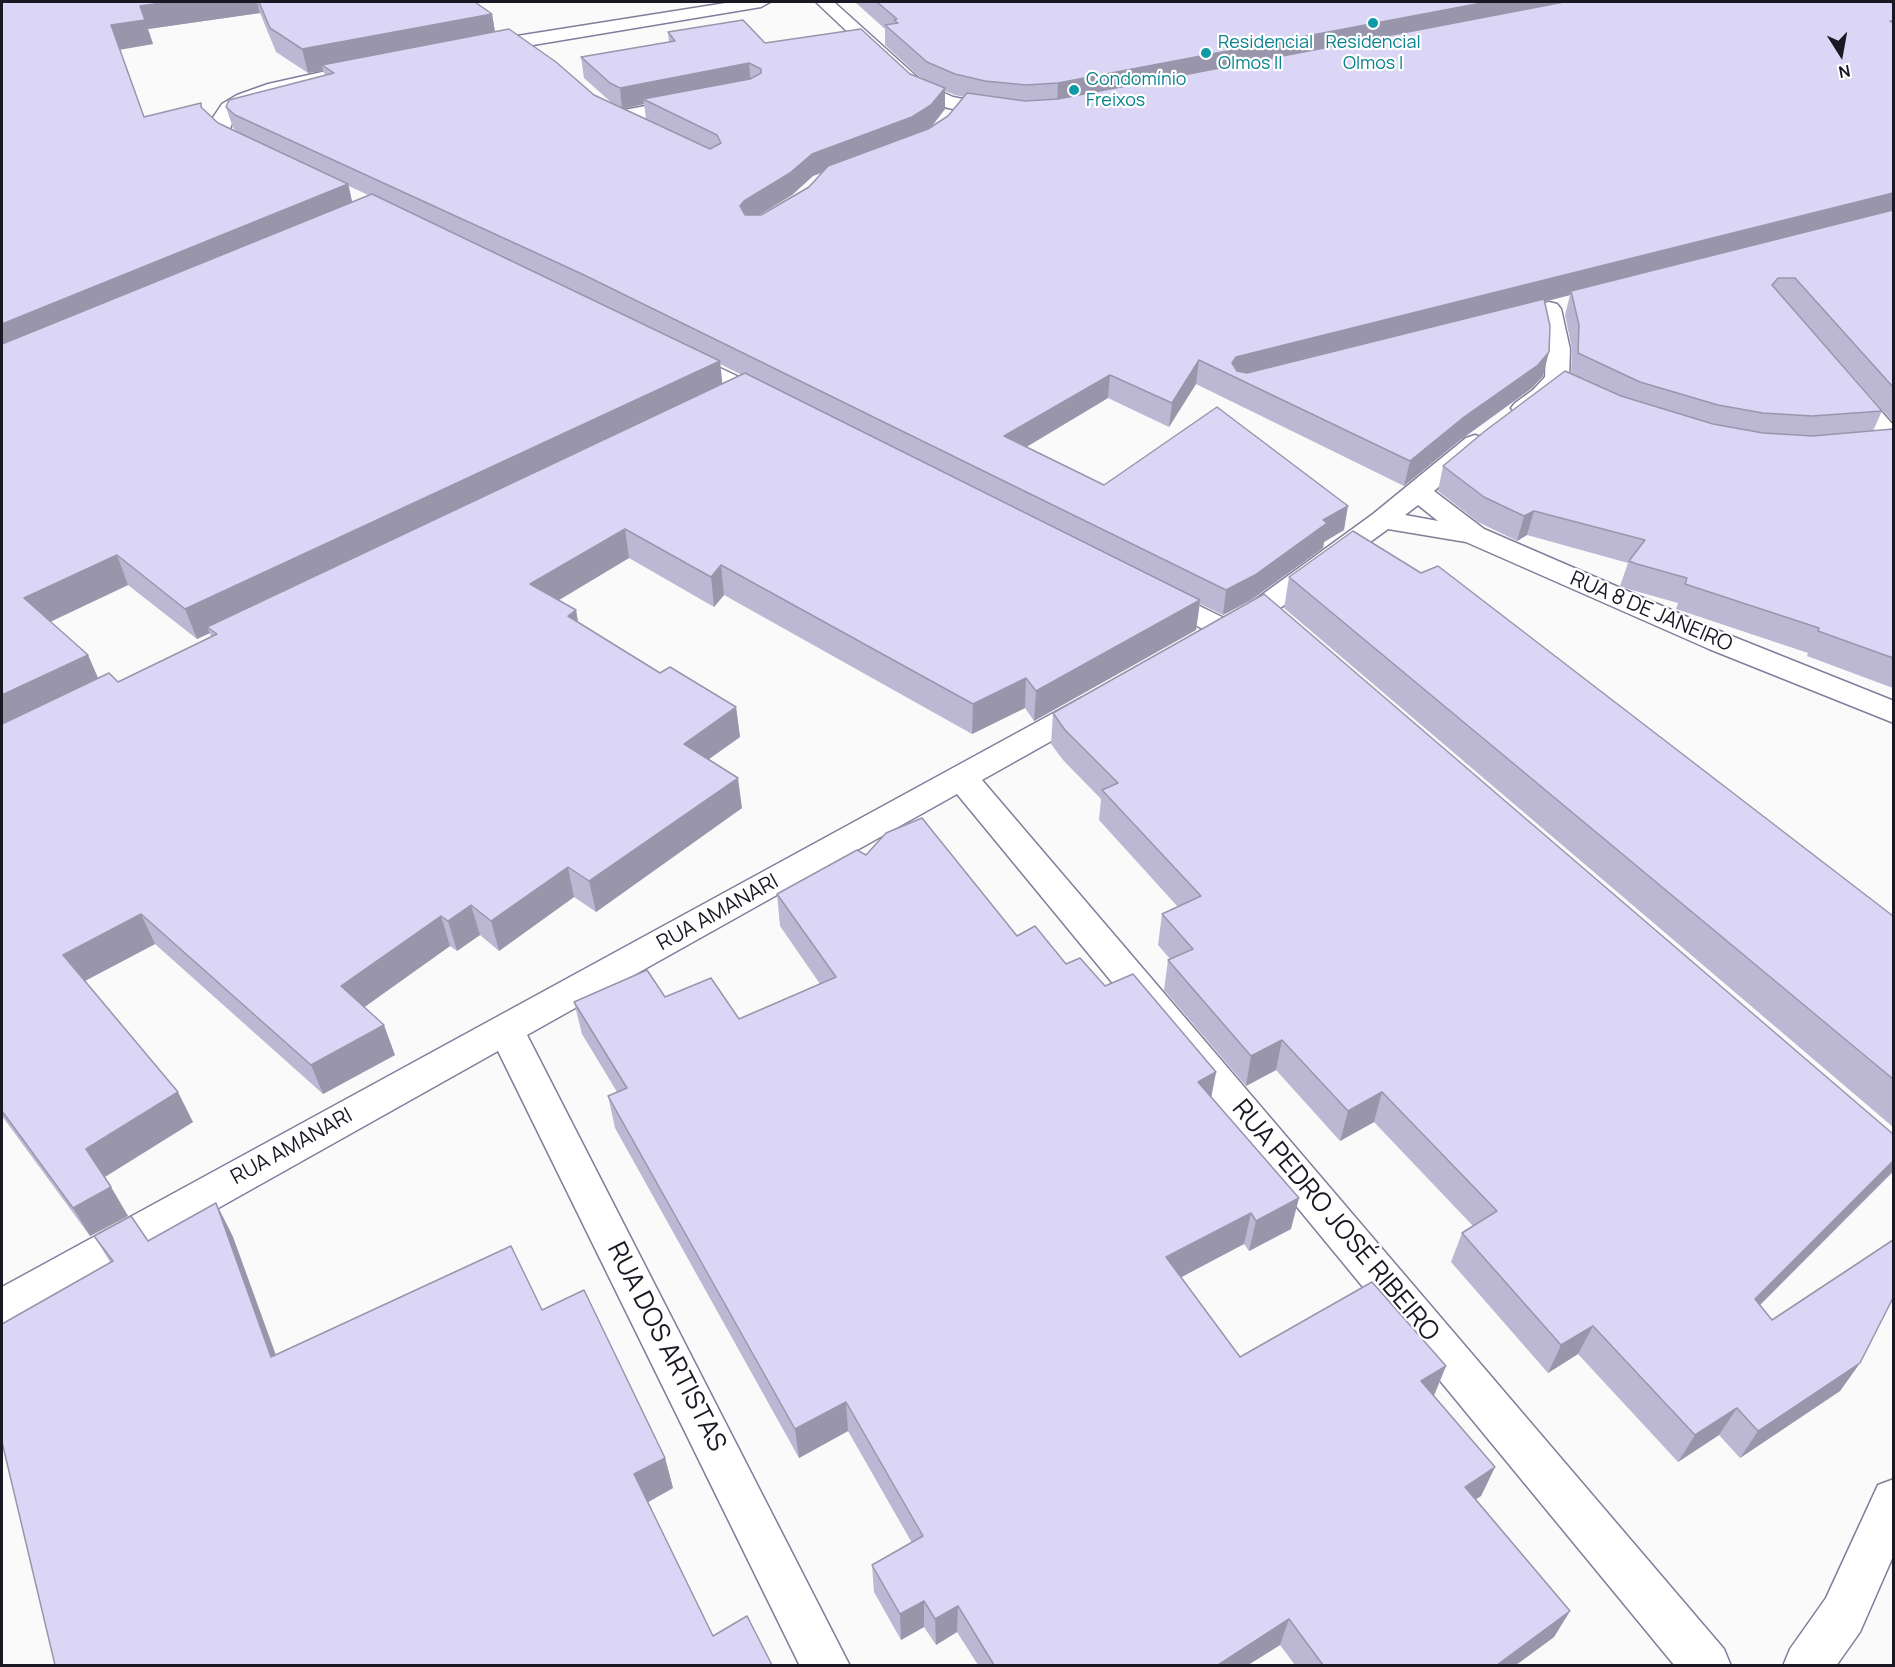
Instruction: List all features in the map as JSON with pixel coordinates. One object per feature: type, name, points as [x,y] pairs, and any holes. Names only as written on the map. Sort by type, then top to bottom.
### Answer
[{"type":"street","points":[[466,50],[761,2]]},
{"type":"street","points":[[824,2],[919,89],[948,102],[1025,114]]},
{"type":"street","points":[[524,40],[538,57]]},
{"type":"street","points":[[275,161],[233,142],[220,131],[222,119],[229,108],[244,99],[275,88],[351,72]]},
{"type":"street","points":[[651,133],[612,113],[708,100]]},
{"type":"street","points":[[946,123],[962,105]]},
{"type":"street","points":[[1194,647],[1262,608],[1383,520],[1542,395],[1555,381],[1558,349],[1549,309]]},
{"type":"street","points":[[663,347],[790,411]]},
{"type":"street","points":[[1830,368],[1893,442]]},
{"type":"street","points":[[1555,381],[1579,392]]},
{"type":"street","points":[[716,404],[748,389]]},
{"type":"street","points":[[1860,402],[1893,401]]},
{"type":"street","points":[[1859,446],[1893,442]]},
{"type":"street","name":"RUA 8 DE JANEIRO","points":[[1418,492],[1474,535],[1719,642],[1893,713]]},
{"type":"street","points":[[1383,520],[1474,535]]},
{"type":"street","points":[[1140,588],[1224,630]]},
{"type":"street","points":[[1262,608],[1289,630]]},
{"type":"street","name":"RUA AMANARI","points":[[2,1308],[1123,687]]},
{"type":"street","name":"RUA PEDRO JOSÉ RIBEIRO","points":[[962,778],[1707,1665]]},
{"type":"street","name":"RUA DOS ARTISTAS","points":[[505,1029],[826,1665]]},
{"type":"street","points":[[1807,1665],[1843,1615],[1893,1501]]},
{"type":"building","points":[[2,2],[168,2],[140,6],[145,20],[111,25],[144,117],[201,103],[201,107],[218,123],[348,184],[2,324]]},
{"type":"building","points":[[259,2],[475,2],[492,14],[302,49],[270,28]]},
{"type":"building","points":[[877,2],[1487,2],[1058,83],[1026,85],[985,81],[955,74],[927,62],[885,25],[898,23],[894,20],[897,19]]},
{"type":"building","points":[[1564,2],[1893,3],[1893,21],[1890,21],[1893,23],[1893,193],[1236,357],[1232,363],[1237,371],[1247,373],[1544,299],[1550,326],[1549,352],[1538,365],[1464,417],[1410,461],[1199,360],[1172,403],[1110,375],[1004,436],[1104,485],[1217,407],[1348,506],[1323,520],[1327,523],[1255,575],[1226,590],[582,274],[235,115],[226,107],[229,100],[334,73],[322,65],[509,29],[556,62],[594,95],[710,149],[721,143],[717,135],[643,99],[750,79],[761,73],[761,69],[749,63],[620,88],[610,83],[581,57],[675,41],[668,32],[743,20],[765,43],[861,29],[910,74],[945,88],[931,105],[912,117],[812,154],[790,173],[744,201],[740,206],[745,215],[761,215],[809,187],[828,166],[928,129],[948,116],[967,93],[1025,101],[1058,99]]},
{"type":"building","points":[[372,194],[720,361],[185,609],[117,555],[24,598],[88,655],[2,695],[2,344]]},
{"type":"building","points":[[1893,210],[1893,387],[1795,278],[1778,278],[1772,285],[1882,411],[1812,416],[1763,413],[1718,405],[1640,382],[1578,353],[1579,325],[1571,291]]},
{"type":"building","points":[[1565,371],[1621,396],[1713,424],[1763,433],[1813,436],[1893,429],[1893,658],[1818,631],[1819,628],[1685,584],[1687,578],[1629,561],[1645,540],[1534,511],[1524,516],[1484,497],[1443,466],[1485,431]]},
{"type":"building","points":[[745,373],[1200,600],[1036,691],[1026,678],[973,704],[721,565],[711,577],[625,529],[530,584],[576,610],[568,616],[660,673],[670,667],[736,707],[684,744],[738,778],[589,881],[568,867],[491,921],[471,905],[448,921],[441,916],[341,986],[384,1025],[311,1065],[141,914],[63,955],[178,1092],[86,1149],[111,1187],[73,1208],[2,1111],[2,724],[109,673],[118,682],[217,634],[207,627]]},
{"type":"building","points":[[1353,531],[1421,573],[1438,566],[1893,916],[1893,1079],[1289,577]]},
{"type":"building","points":[[1264,594],[1893,1134],[1893,1161],[1755,1299],[1772,1320],[1893,1240],[1893,1298],[1860,1363],[1758,1431],[1737,1408],[1695,1435],[1593,1326],[1561,1345],[1462,1233],[1497,1211],[1382,1092],[1348,1111],[1282,1040],[1251,1056],[1168,960],[1193,949],[1162,914],[1201,896],[1102,790],[1118,783],[1065,730],[1053,713]]},
{"type":"building","points":[[922,818],[1017,936],[1035,926],[1066,964],[1080,958],[1105,986],[1133,974],[1216,1072],[1198,1082],[1299,1198],[1256,1221],[1251,1213],[1166,1257],[1240,1357],[1372,1282],[1446,1366],[1421,1381],[1495,1467],[1465,1487],[1570,1611],[1497,1665],[1323,1665],[1289,1619],[1218,1665],[994,1665],[958,1606],[935,1619],[924,1601],[900,1614],[872,1565],[923,1536],[846,1402],[795,1429],[608,1096],[627,1088],[574,1002],[647,970],[665,997],[711,978],[739,1019],[836,977],[777,894],[857,850],[866,855],[886,833]]},
{"type":"building","points":[[216,1203],[271,1357],[511,1246],[542,1310],[584,1290],[665,1458],[634,1474],[713,1636],[747,1616],[772,1665],[55,1665],[2,1442],[2,1324],[113,1261],[94,1236],[131,1216],[148,1241]]},
{"type":"place","name":"Residencial Olmos I","points":[[1373,23]]},
{"type":"place","name":"Residencial Olmos II","points":[[1206,53]]},
{"type":"place","name":"Condomínio Freixos","points":[[1074,90]]}]
